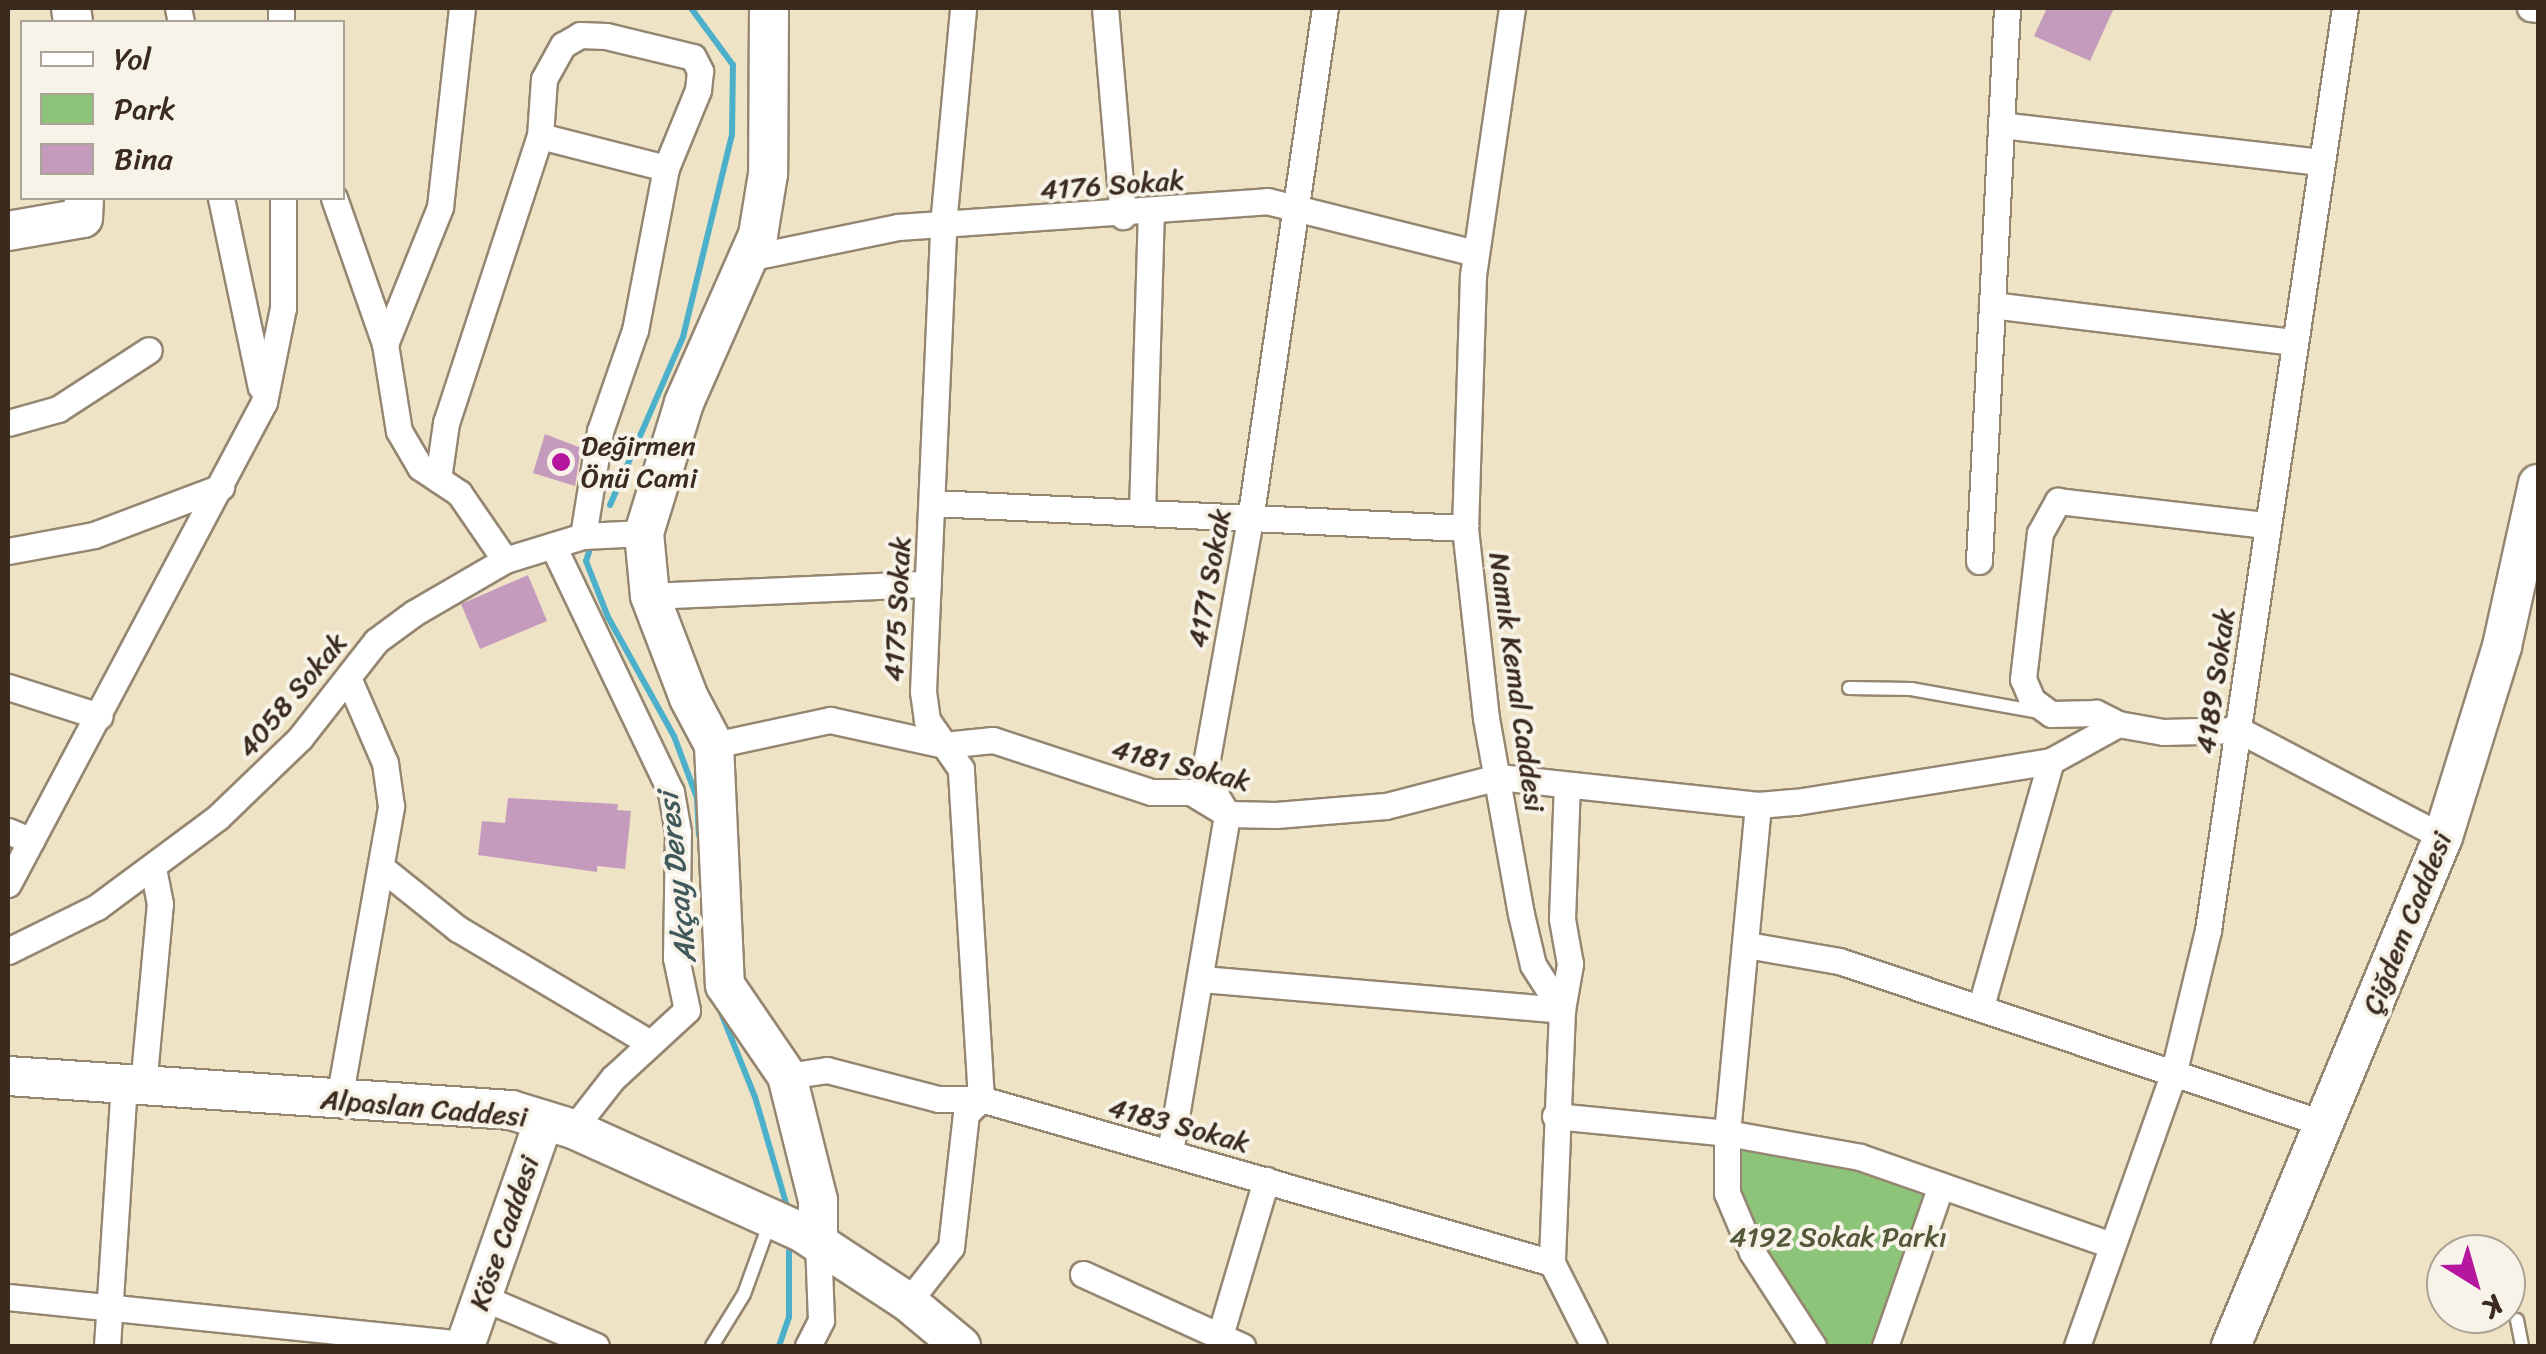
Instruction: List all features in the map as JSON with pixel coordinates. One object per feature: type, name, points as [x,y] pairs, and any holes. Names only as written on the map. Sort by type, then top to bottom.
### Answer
[{"type":"street","points":[[385,344],[440,207],[462,8]]},
{"type":"street","points":[[769,8],[768,174],[748,258],[684,404],[644,533],[650,596],[714,745],[725,985],[787,1076],[812,1170],[821,1320],[808,1346]]},
{"type":"street","name":"4175 Sokak","points":[[908,1302],[951,1247],[966,1114],[981,1099],[961,769],[927,720],[923,691],[943,225],[963,8]]},
{"type":"street","points":[[1105,8],[1123,216]]},
{"type":"street","name":"4171 Sokak","points":[[1227,814],[1204,775],[1250,520],[1324,8]]},
{"type":"street","name":"Namık Kemal Caddesi","points":[[1512,8],[1476,253],[1465,528],[1498,777],[1533,966],[1562,1010]]},
{"type":"street","points":[[1979,562],[2007,8]]},
{"type":"street","name":"4189 Sokak","points":[[2077,1346],[2173,1076],[2208,930],[2344,8]]},
{"type":"street","points":[[2530,8],[2538,9]]},
{"type":"street","points":[[438,479],[446,423],[540,136],[544,79],[562,45],[580,35],[693,57],[700,71],[698,90],[666,168],[635,330],[600,431],[583,536]]},
{"type":"street","points":[[2001,125],[2319,162]]},
{"type":"street","points":[[540,136],[666,168]]},
{"type":"street","points":[[8,231],[84,218],[84,200]]},
{"type":"street","points":[[221,200],[264,402]]},
{"type":"street","points":[[8,884],[19,836],[99,716],[264,402],[283,308],[283,200]]},
{"type":"street","points":[[335,200],[385,344],[399,431],[420,467],[459,493],[505,560]]},
{"type":"street","name":"4176 Sokak","points":[[748,258],[898,227],[1123,216],[1267,201],[1476,253]]},
{"type":"street","points":[[1142,512],[1151,214]]},
{"type":"street","points":[[1992,305],[2292,342]]},
{"type":"street","points":[[8,423],[58,409],[150,350]]},
{"type":"street","name":"Çiğdem Caddesi","points":[[2232,1346],[2443,838],[2526,607],[2538,484]]},
{"type":"street","points":[[8,550],[94,535],[221,487]]},
{"type":"street","points":[[2268,525],[2058,500],[2040,533],[2025,629],[2024,678],[2032,700],[2051,714],[2096,712],[2118,724],[2163,732],[2238,730],[2443,838]]},
{"type":"street","points":[[932,503],[1465,528]]},
{"type":"street","name":"4058 Sokak","points":[[8,951],[97,908],[245,794],[389,632],[505,560],[583,536],[644,533]]},
{"type":"street","points":[[554,548],[652,746],[676,818],[676,958],[688,1010],[558,1124]]},
{"type":"street","points":[[650,596],[928,584]]},
{"type":"street","points":[[339,1099],[390,806],[385,763],[348,680]]},
{"type":"street","points":[[8,687],[99,716]]},
{"type":"street","name":"4181 Sokak","points":[[714,745],[830,720],[944,745],[993,740],[1152,792],[1192,792],[1227,814],[1318,814],[1386,806],[1498,777],[1758,805],[2051,761]]},
{"type":"street","points":[[1981,1006],[2051,761],[2118,724]]},
{"type":"street","points":[[1567,785],[1562,919],[1570,964],[1562,1010],[1554,1116],[1552,1263],[1584,1343]]},
{"type":"street","points":[[1758,805],[1727,1133],[1727,1193],[1736,1221],[1813,1346]]},
{"type":"street","points":[[1170,1152],[1227,814]]},
{"type":"street","points":[[107,1346],[133,1085],[160,904],[153,868]]},
{"type":"street","points":[[382,868],[458,929],[648,1042]]},
{"type":"street","points":[[1746,945],[1840,961],[2325,1124]]},
{"type":"street","points":[[1202,979],[1562,1010]]},
{"type":"street","name":"4183 Sokak","points":[[787,1076],[827,1070],[938,1099],[981,1099],[1552,1263]]},
{"type":"street","name":"Alpaslan Caddesi","points":[[8,1076],[511,1110],[558,1124],[818,1242],[908,1302],[960,1346]]},
{"type":"street","points":[[1554,1116],[1727,1133],[1860,1157],[2111,1245]]},
{"type":"street","name":"Köse Caddesi","points":[[465,1345],[558,1124]]},
{"type":"street","points":[[1083,1274],[1230,1343],[1266,1180]]},
{"type":"street","points":[[1885,1346],[1941,1185]]},
{"type":"street","points":[[8,1297],[465,1345]]},
{"type":"street","points":[[482,1297],[596,1346]]},
{"type":"lane","points":[[1849,688],[1911,689],[2051,714]]},
{"type":"lane","points":[[712,1346],[744,1294],[772,1218]]},
{"type":"green space","name":"4192 Sokak Parkı","points":[[1741,1150],[1854,1166],[1923,1194],[1876,1346],[1826,1346],[1738,1201]]},
{"type":"building","points":[[2047,8],[2114,8],[2090,61],[2034,36]]},
{"type":"building","name":"Değirmen Önü Cami","points":[[545,434],[581,448],[575,486],[533,473]]},
{"type":"building","points":[[528,575],[547,621],[480,649],[461,604]]},
{"type":"building","points":[[508,798],[618,804],[617,810],[631,811],[625,869],[597,866],[597,872],[478,855],[482,821],[505,823]]},
{"type":"waterway","name":"Akçay Deresi","points":[[610,505],[683,337],[732,134],[733,65],[691,8]]},
{"type":"waterway","name":"Akçay Deresi","points":[[589,552],[586,561],[608,617],[674,736],[697,798],[699,835]]},
{"type":"waterway","name":"Akçay Deresi","points":[[718,1005],[755,1097],[788,1210]]},
{"type":"waterway","name":"Akçay Deresi","points":[[779,1346],[789,1317],[789,1251]]},
{"type":"place","name":"Değirmen Önü Cami","points":[[561,462]]}]
